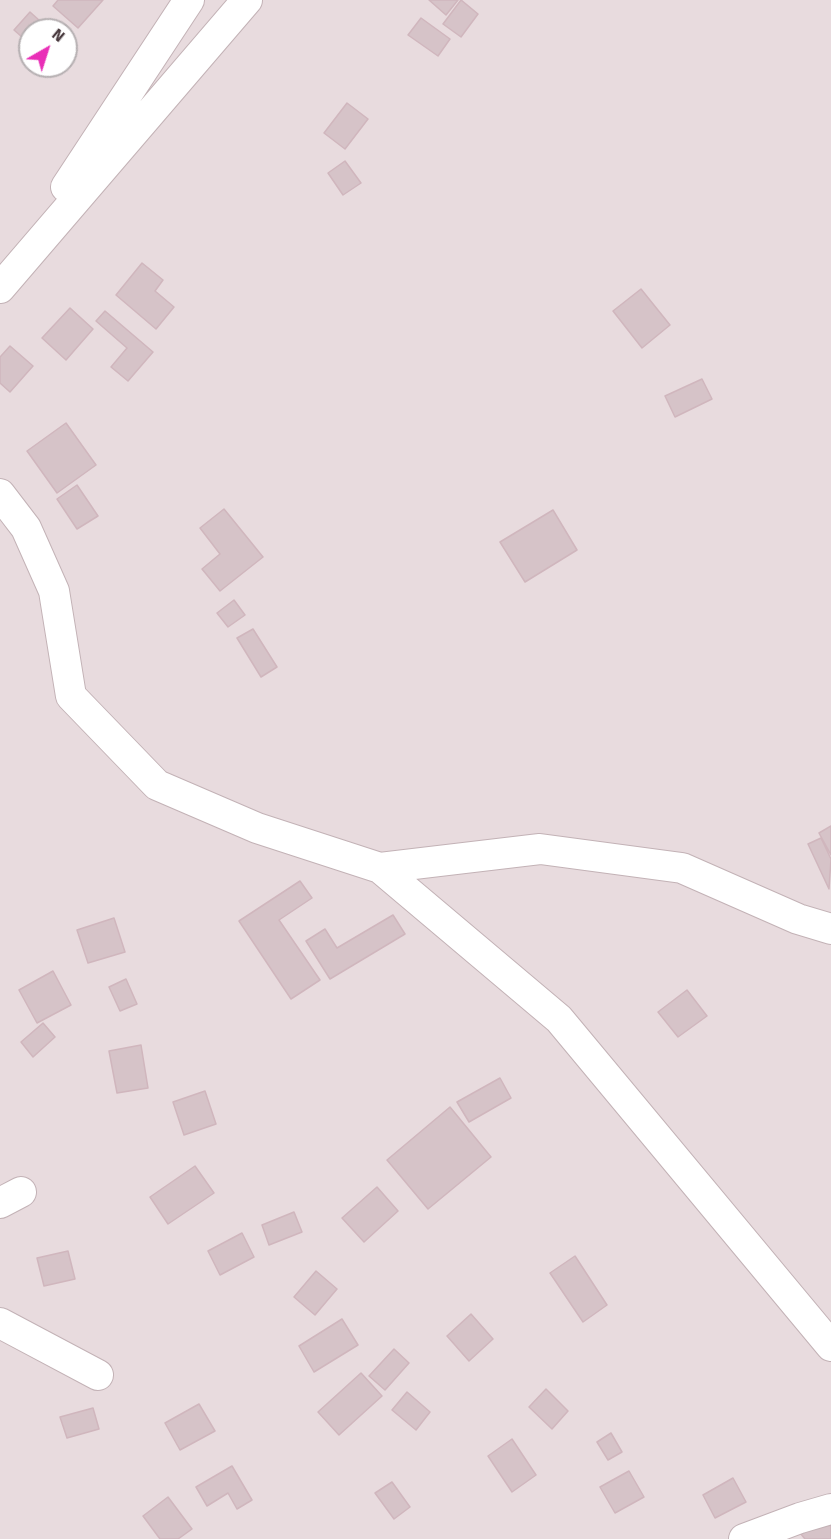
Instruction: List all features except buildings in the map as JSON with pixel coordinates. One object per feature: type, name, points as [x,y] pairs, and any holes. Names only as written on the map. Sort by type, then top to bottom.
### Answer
[{"type":"street","points":[[0,288],[189,0]]},
{"type":"street","points":[[0,288],[247,0]]},
{"type":"street","points":[[0,494],[26,528],[54,591],[71,696],[157,785],[257,828],[380,868],[559,1019],[831,1347]]},
{"type":"street","points":[[380,868],[540,849],[682,868],[798,919],[831,929]]},
{"type":"street","points":[[0,1323],[98,1375]]},
{"type":"street","points":[[744,1539],[831,1509]]},
{"type":"shaded area","points":[[0,0],[831,0],[831,1539],[0,1539]]}]
